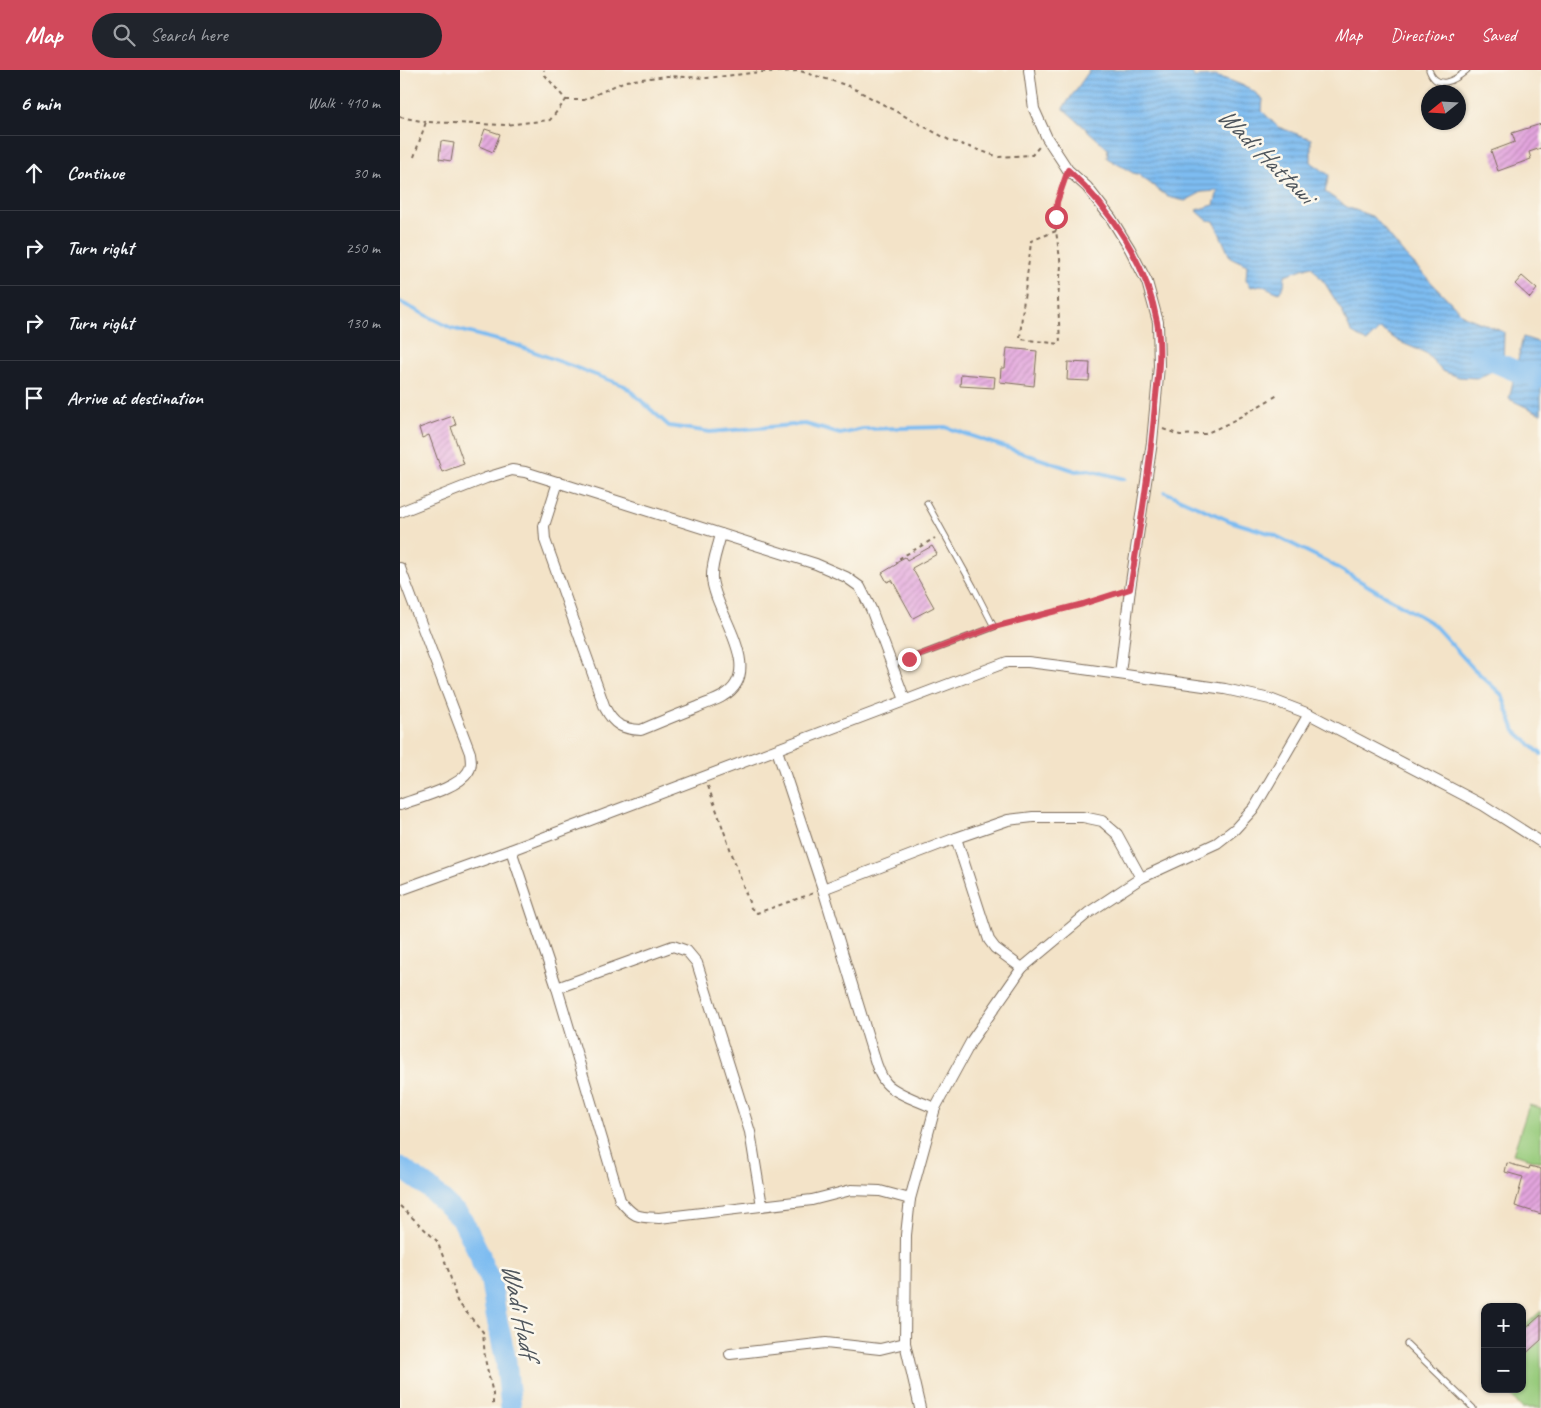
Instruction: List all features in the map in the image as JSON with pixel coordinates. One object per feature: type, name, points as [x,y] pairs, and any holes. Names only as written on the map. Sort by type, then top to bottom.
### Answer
[{"type":"street","points":[[1029,70],[1034,108],[1047,138],[1068,170],[1087,187],[1111,218],[1130,249],[1147,282],[1158,322],[1159,366],[1154,426],[1130,589],[1120,674]]},
{"type":"street","points":[[400,512],[486,478],[512,470],[558,482],[816,564],[846,576],[860,587],[871,609],[905,700]]},
{"type":"street","points":[[558,482],[544,526],[545,540],[604,708],[619,726],[641,730],[723,696],[735,686],[741,666],[736,646],[712,580],[712,570],[721,534]]},
{"type":"street","points":[[400,568],[470,753],[471,761],[469,771],[459,783],[400,805]]},
{"type":"street","points":[[400,890],[511,850],[1007,662],[1028,662],[1225,689],[1270,700],[1310,714],[1483,805],[1541,842]]},
{"type":"street","points":[[920,1408],[906,1343],[906,1235],[910,1199],[935,1108],[972,1040],[1022,968],[1088,913],[1141,878],[1217,843],[1235,828],[1255,807],[1310,714]]},
{"type":"street","points":[[777,750],[879,1068],[887,1084],[935,1108]]},
{"type":"street","points":[[823,889],[1008,820],[1033,817],[1083,817],[1102,821],[1117,834],[1141,878]]},
{"type":"street","points":[[956,838],[989,940],[995,948],[1022,968]]},
{"type":"street","points":[[511,850],[557,988],[615,1185],[620,1200],[629,1211],[639,1217],[659,1218],[812,1200],[851,1190],[880,1191],[910,1199]]},
{"type":"street","points":[[557,988],[673,946],[687,950],[697,963],[750,1132],[762,1206]]},
{"type":"street","points":[[730,1354],[826,1343],[880,1348],[906,1343]]},
{"type":"lane","points":[[1429,70],[1434,79],[1442,83],[1459,77],[1467,70]]},
{"type":"lane","points":[[892,666],[994,627],[927,503]]},
{"type":"lane","points":[[1407,1344],[1473,1408]]},
{"type":"path","points":[[544,70],[566,100]]},
{"type":"path","points":[[566,100],[584,100],[625,81],[667,76],[707,78],[761,72],[800,71],[849,86],[949,140],[999,157],[1032,154],[1047,138]]},
{"type":"path","points":[[400,117],[426,122],[505,125],[550,120],[566,100]]},
{"type":"path","points":[[414,157],[426,122]]},
{"type":"path","points":[[1056,231],[1031,241],[1022,305],[1020,340],[1060,344],[1058,299],[1061,266],[1056,231],[1057,202],[1068,170]]},
{"type":"path","points":[[1154,426],[1180,435],[1205,434],[1230,423],[1278,395]]},
{"type":"path","points":[[901,559],[944,533]]},
{"type":"path","points":[[994,627],[1083,604],[1130,589]]},
{"type":"path","points":[[705,777],[751,908],[757,913],[823,889]]},
{"type":"path","points":[[400,1206],[437,1241],[449,1272],[457,1301],[483,1332],[485,1359],[493,1394],[493,1408]]},
{"type":"green space","points":[[1529,1105],[1541,1108],[1541,1162],[1513,1154]]},
{"type":"green space","points":[[1541,1311],[1541,1408],[1522,1408],[1509,1393],[1526,1393],[1526,1324]]},
{"type":"water","points":[[1090,70],[1191,70],[1194,77],[1215,76],[1249,88],[1263,99],[1262,111],[1278,127],[1311,139],[1311,162],[1329,175],[1325,192],[1347,207],[1374,217],[1405,255],[1464,316],[1504,332],[1503,366],[1478,378],[1459,377],[1442,371],[1426,353],[1400,342],[1380,329],[1367,342],[1351,332],[1342,311],[1326,285],[1311,266],[1285,275],[1284,286],[1279,293],[1261,285],[1251,287],[1246,280],[1247,265],[1230,257],[1214,221],[1207,220],[1196,210],[1214,205],[1218,191],[1202,192],[1185,201],[1168,197],[1139,175],[1107,158],[1108,149],[1063,108]]},
{"type":"water","points":[[1523,337],[1541,343],[1541,414],[1509,399]]},
{"type":"building","points":[[1541,124],[1541,148],[1529,152],[1531,159],[1498,171],[1491,151],[1515,142],[1512,133]]},
{"type":"building","points":[[485,129],[500,134],[493,152],[479,146]]},
{"type":"building","points":[[441,141],[454,143],[451,161],[439,159]]},
{"type":"building","points":[[1522,276],[1537,289],[1530,298],[1515,284]]},
{"type":"building","points":[[1007,348],[1037,351],[1034,386],[1000,382],[1001,368],[1005,368]]},
{"type":"building","points":[[1068,362],[1090,363],[1089,381],[1067,380]]},
{"type":"building","points":[[961,374],[995,377],[994,388],[960,386]]},
{"type":"building","points":[[453,416],[456,425],[451,427],[464,464],[442,472],[429,435],[422,438],[419,428]]},
{"type":"building","points":[[932,546],[937,554],[912,568],[934,607],[913,618],[892,580],[887,582],[882,573],[905,557],[907,560]]},
{"type":"building","points":[[1507,1163],[1529,1169],[1530,1166],[1541,1169],[1541,1214],[1515,1206],[1523,1177],[1505,1172]]},
{"type":"building","points":[[1541,1315],[1541,1340],[1526,1353],[1526,1348],[1526,1328]]},
{"type":"waterway","points":[[400,302],[451,328],[516,345],[625,386],[669,426],[710,432],[805,424],[840,434],[863,429],[945,427],[1076,471],[1089,470],[1125,479]]},
{"type":"waterway","name":"Wadi Hattawi","points":[[1478,355],[1516,371],[1541,378]]},
{"type":"waterway","points":[[1165,492],[1230,521],[1272,534],[1326,561],[1433,624],[1473,668],[1502,695],[1515,731],[1541,754]]},
{"type":"waterway","name":"Wadi Hadf","points":[[400,1167],[428,1187],[462,1219],[480,1255],[482,1264],[491,1282],[506,1361],[511,1408]]},
{"type":"route","points":[[909,659],[994,627],[1083,604],[1130,589],[1152,442],[1159,366],[1158,322],[1147,282],[1130,249],[1111,218],[1087,187],[1068,170],[1057,202],[1056,217]]}]
